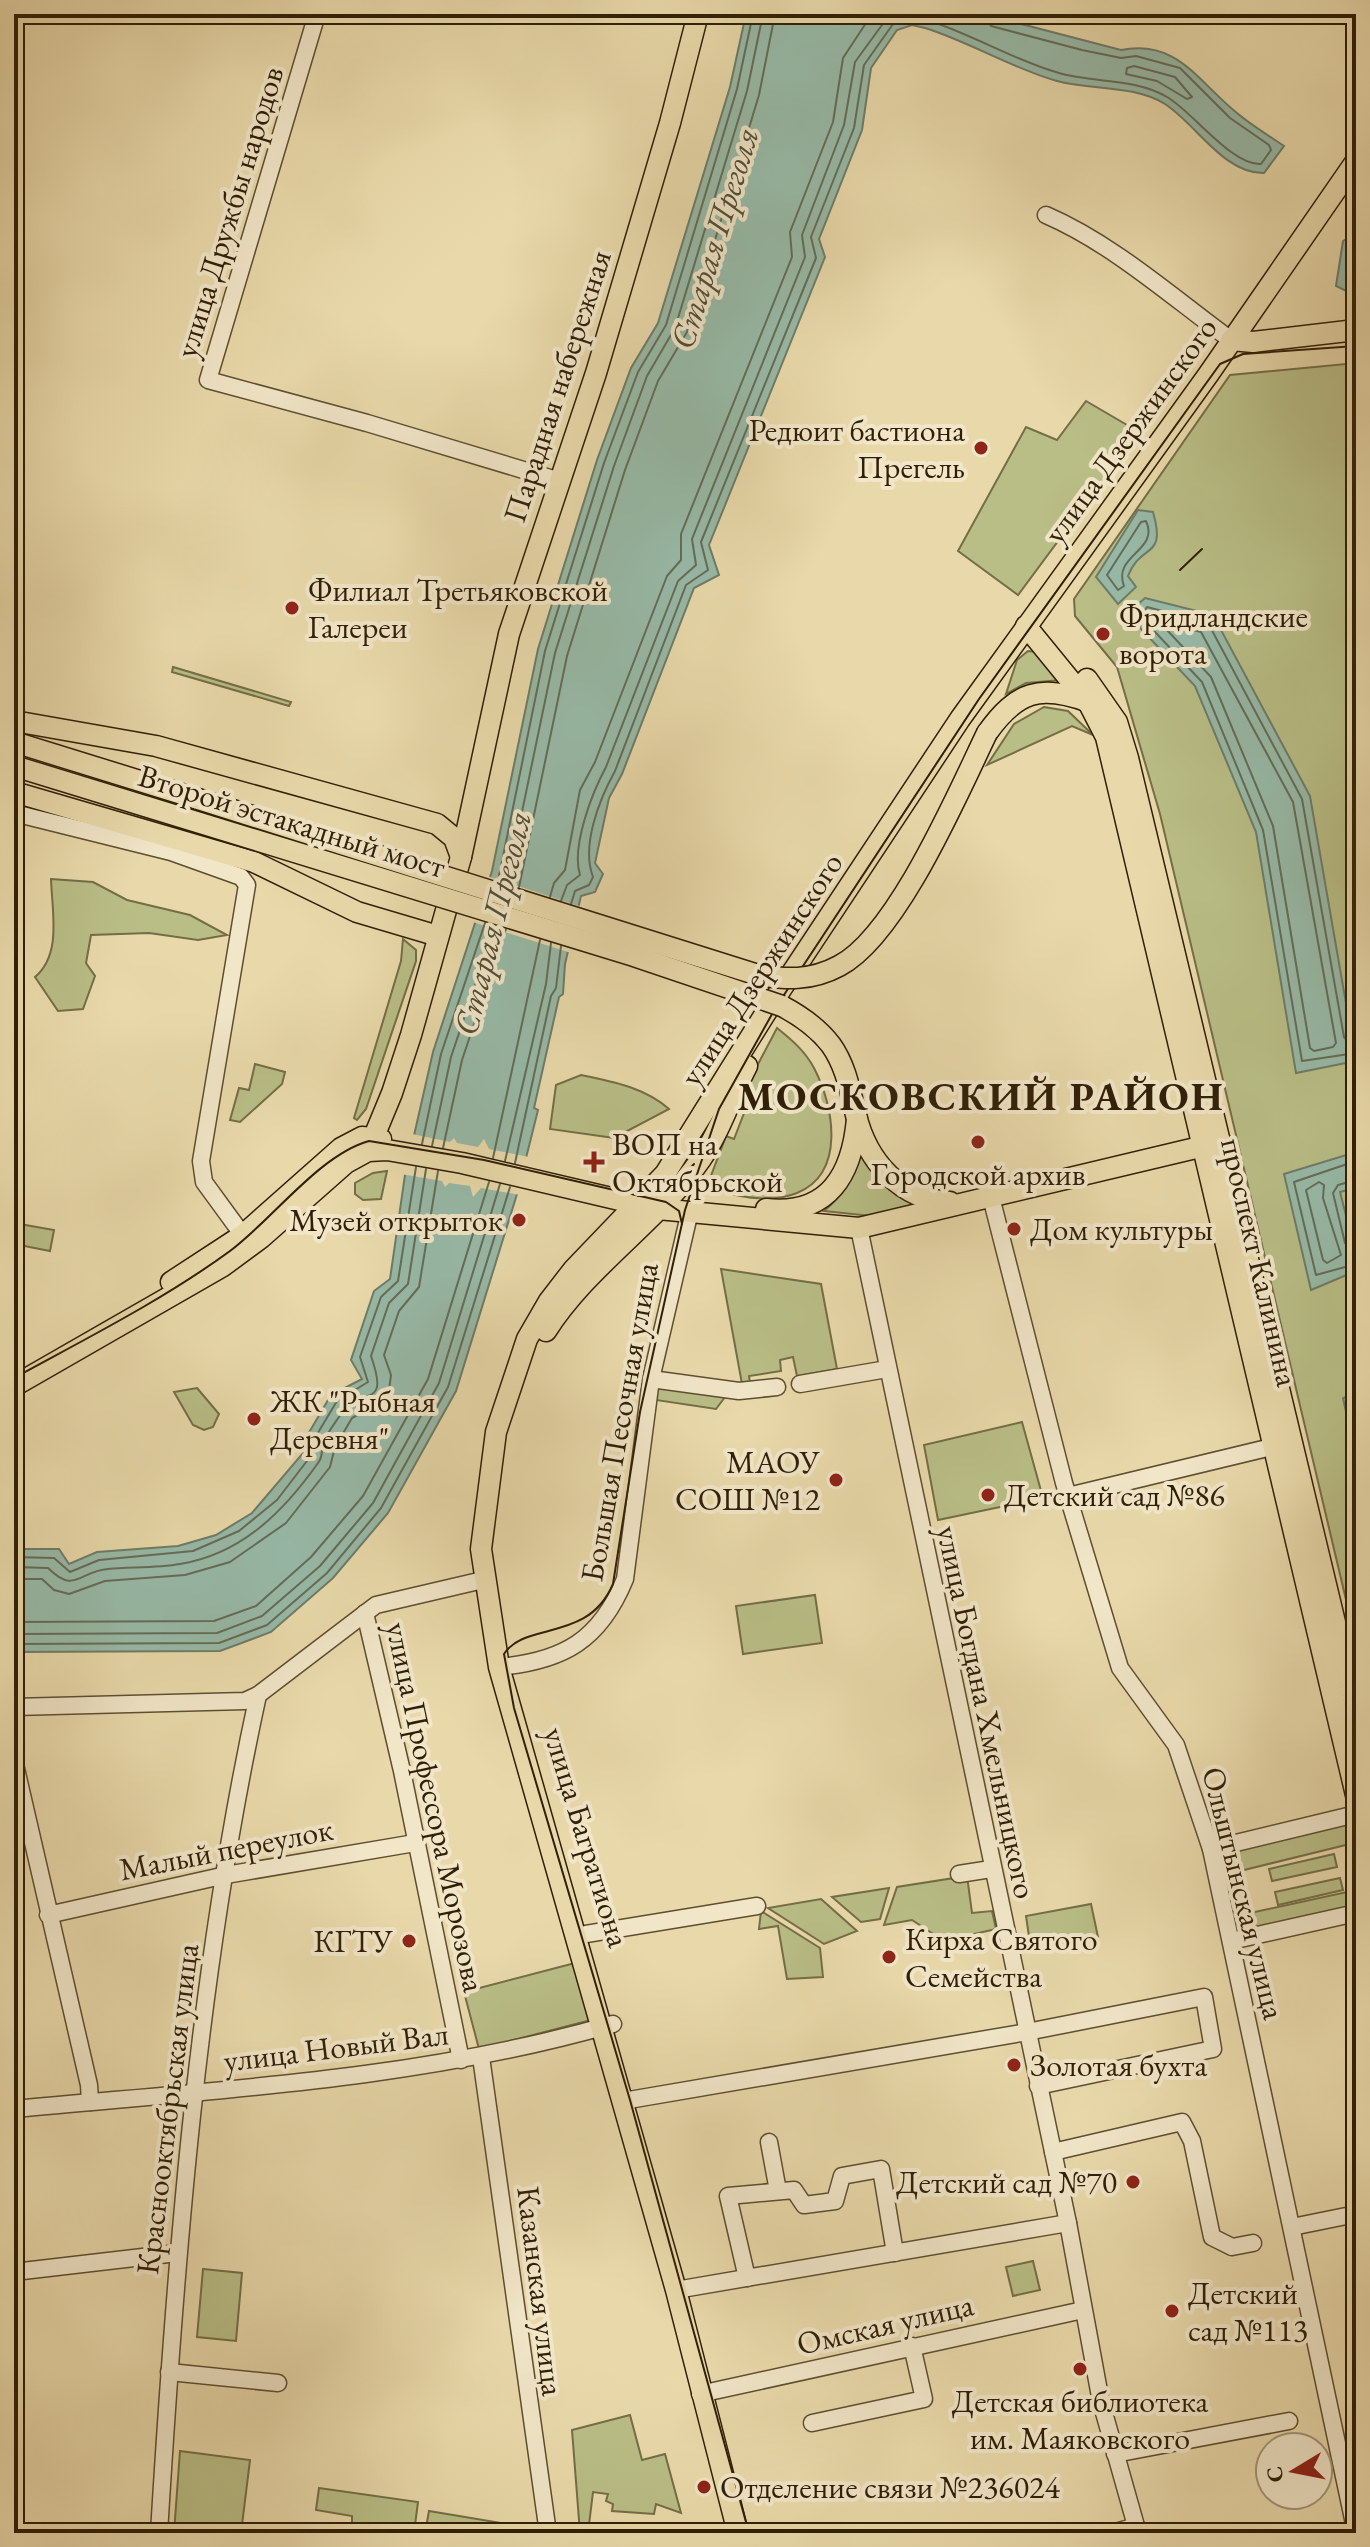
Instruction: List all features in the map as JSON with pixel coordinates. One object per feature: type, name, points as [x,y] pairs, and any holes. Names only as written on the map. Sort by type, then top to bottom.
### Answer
[{"type":"main road","name":"Парадная набережная","points":[[478,776],[509,634],[560,481],[652,182],[698,14]]},
{"type":"main road","name":"улица Дзержинского","points":[[662,1202],[702,1158],[771,1020],[954,744],[950,734],[1356,161]]},
{"type":"main road","points":[[1338,185],[1356,197]]},
{"type":"main road","points":[[1231,340],[1356,330]]},
{"type":"main road","name":"проспект Калинина","points":[[1030,620],[1088,702],[1106,737],[1211,1144],[1283,1445],[1356,1795]]},
{"type":"main road","name":"проспект Калинина","points":[[1030,620],[1105,701],[1117,722],[1145,824],[1211,1144]]},
{"type":"main road","points":[[987,733],[1009,652]]},
{"type":"main road","points":[[987,733],[1011,704],[1045,691],[1063,693],[1101,707],[1117,722]]},
{"type":"main road","points":[[14,721],[113,736],[437,824],[454,838],[461,857]]},
{"type":"main road","name":"Второй эстакадный мост","points":[[14,742],[755,974],[795,979],[818,975],[854,956],[898,904],[987,733]]},
{"type":"main road","name":"Второй эстакадный мост","points":[[14,766],[634,956],[782,1006],[818,1030],[842,1066],[857,1119],[871,1151],[897,1185],[928,1198],[966,1202]]},
{"type":"main road","points":[[437,824],[459,813],[478,776]]},
{"type":"main road","points":[[379,1144],[461,857],[478,776]]},
{"type":"main road","points":[[14,792],[254,862],[357,912],[438,936]]},
{"type":"main road","name":"Второй эстакадный мост","points":[[662,1202],[800,1209],[818,1201],[845,1171],[857,1119]]},
{"type":"main road","points":[[14,1386],[94,1343],[247,1240],[339,1168],[379,1144],[662,1202],[859,1228],[1211,1144]]},
{"type":"main road","name":"улица Багратиона","points":[[662,1202],[571,1297],[527,1363],[508,1424],[498,1472],[487,1579],[503,1667],[608,2025],[681,2289],[738,2533]]},
{"type":"main road","points":[[14,1372],[247,1240]]},
{"type":"main road","name":"проспект Калинина","points":[[1283,1445],[1356,1710]]},
{"type":"main road","name":"улица Багратиона","points":[[503,1667],[586,1934],[608,2025]]},
{"type":"main road","name":"улица Багратиона","points":[[706,2392],[753,2533]]},
{"type":"street","name":"улица Дружбы народов","points":[[317,14],[208,380],[367,423],[560,481]]},
{"type":"street","points":[[1046,215],[1069,225],[1116,256],[1231,340]]},
{"type":"street","points":[[14,813],[171,852],[241,877],[247,885],[248,895],[201,1161],[204,1182],[247,1240]]},
{"type":"street","name":"Ольштынская улица","points":[[991,1197],[1068,1496],[1120,1668],[1176,1745],[1211,1849],[1356,2533]]},
{"type":"street","name":"Большая Песочная улица","points":[[503,1667],[571,1649],[586,1640],[620,1592],[625,1579],[651,1379],[662,1202]]},
{"type":"street","name":"улица Богдана Хмельницкого","points":[[859,1228],[991,1869],[1068,2223],[1083,2310],[1115,2454],[1137,2530]]},
{"type":"street","points":[[800,1384],[887,1369]]},
{"type":"street","points":[[651,1379],[739,1391],[777,1387]]},
{"type":"street","points":[[1068,1496],[1283,1445]]},
{"type":"street","points":[[14,1707],[245,1701],[258,1695],[365,1613],[394,1599],[487,1579]]},
{"type":"street","name":"улица Профессора Морозова","points":[[365,1613],[461,2060]]},
{"type":"street","name":"Краснооктябрьская улица","points":[[159,2533],[177,2253],[192,2093],[258,1695]]},
{"type":"street","points":[[14,1760],[89,2085],[90,2102]]},
{"type":"street","points":[[1211,1849],[1356,1814]]},
{"type":"street","name":"Малый переулок","points":[[48,1915],[226,1875],[415,1843]]},
{"type":"street","points":[[959,1874],[991,1869]]},
{"type":"street","points":[[586,1934],[757,1906]]},
{"type":"street","points":[[1231,1941],[1356,1913]]},
{"type":"street","points":[[629,2100],[1027,2032],[1204,1997],[1213,2049],[1038,2086]]},
{"type":"street","name":"улица Новый Вал","points":[[14,2109],[192,2093],[461,2060],[608,2025]]},
{"type":"street","name":"Казанская улица","points":[[481,2057],[548,2533]]},
{"type":"street","points":[[1053,2152],[1182,2122],[1192,2141],[1212,2237],[1232,2247],[1253,2243]]},
{"type":"street","points":[[769,2142],[778,2191]]},
{"type":"street","points":[[747,2278],[728,2196],[794,2190],[804,2205],[835,2201],[842,2176],[881,2169],[895,2253]]},
{"type":"street","points":[[1292,2227],[1356,2214]]},
{"type":"street","points":[[681,2289],[1068,2223]]},
{"type":"street","points":[[14,2272],[177,2253]]},
{"type":"street","name":"Омская улица","points":[[706,2392],[1083,2310]]},
{"type":"street","points":[[812,2423],[924,2399],[912,2346]]},
{"type":"street","points":[[169,2372],[278,2383]]},
{"type":"street","points":[[1115,2454],[1289,2421]]},
{"type":"street","points":[[1112,2533],[1137,2530]]},
{"type":"green space","points":[[1356,363],[1356,1642],[1160,814],[1117,667],[1075,616],[1074,599],[1230,375]]},
{"type":"green space","points":[[1086,401],[1139,432],[1018,595],[958,551],[1026,427],[1057,440]]},
{"type":"green space","points":[[1028,651],[1036,652],[1062,680],[1026,683],[1006,694],[1017,660]]},
{"type":"green space","points":[[173,667],[291,702],[289,706],[172,672]]},
{"type":"green space","points":[[1044,707],[1068,711],[1093,735],[1072,726],[987,765],[1014,724]]},
{"type":"green space","points":[[51,879],[93,882],[127,900],[190,915],[227,935],[198,940],[149,933],[91,935],[86,963],[95,976],[83,1009],[58,1011],[35,977],[49,957],[52,945]]},
{"type":"green space","points":[[403,939],[416,950],[416,961],[366,1109],[357,1120],[354,1118],[401,961]]},
{"type":"green space","points":[[777,1028],[798,1046],[810,1062],[827,1101],[831,1137],[823,1170],[813,1183],[786,1197],[752,1198],[706,1189],[726,1136],[734,1139],[753,1090],[746,1087]]},
{"type":"green space","points":[[255,1064],[285,1072],[282,1084],[240,1122],[230,1120],[239,1088],[249,1090]]},
{"type":"green space","points":[[581,1075],[639,1090],[669,1109],[614,1138],[550,1129],[556,1085]]},
{"type":"green space","points":[[860,1151],[886,1184],[923,1206],[871,1216],[824,1211],[847,1184]]},
{"type":"green space","points":[[387,1171],[381,1199],[363,1200],[355,1194],[355,1183],[373,1173]]},
{"type":"green space","points":[[14,1223],[54,1230],[50,1251],[14,1244]]},
{"type":"green space","points":[[721,1269],[821,1284],[837,1369],[797,1376],[793,1357],[780,1360],[781,1371],[749,1376],[750,1383],[742,1384]]},
{"type":"green space","points":[[658,1384],[728,1393],[716,1409],[656,1400]]},
{"type":"green space","points":[[197,1388],[219,1414],[213,1427],[204,1430],[193,1425],[174,1392]]},
{"type":"green space","points":[[1022,1422],[1043,1498],[938,1520],[924,1445]]},
{"type":"green space","points":[[815,1595],[822,1643],[743,1654],[736,1606]]},
{"type":"green space","points":[[1349,1823],[1354,1843],[1240,1871],[1235,1851]]},
{"type":"green space","points":[[1334,1854],[1337,1867],[1272,1881],[1269,1869]]},
{"type":"green space","points":[[967,1876],[972,1913],[992,1911],[996,1929],[944,1941],[912,1920],[884,1925],[897,1887]]},
{"type":"green space","points":[[1340,1878],[1343,1890],[1278,1905],[1275,1892]]},
{"type":"green space","points":[[889,1888],[880,1919],[861,1922],[832,1897]]},
{"type":"green space","points":[[1356,1890],[1356,1910],[1254,1933],[1250,1913]]},
{"type":"green space","points":[[821,1899],[857,1931],[824,1944],[768,1908]]},
{"type":"green space","points":[[1091,1904],[1098,1937],[1031,1950],[1026,1916]]},
{"type":"green space","points":[[761,1911],[820,1948],[823,1977],[787,1979],[778,1926],[759,1929]]},
{"type":"green space","points":[[575,1963],[591,2020],[479,2049],[464,1992]]},
{"type":"green space","points":[[1033,2261],[1040,2290],[1013,2296],[1006,2267]]},
{"type":"green space","points":[[203,2269],[242,2273],[236,2341],[197,2337]]},
{"type":"green space","points":[[630,2415],[642,2460],[665,2454],[681,2513],[656,2504],[654,2514],[612,2511],[613,2504],[606,2501],[608,2494],[593,2492],[588,2533],[580,2533],[572,2430]]},
{"type":"green space","points":[[180,2451],[250,2460],[241,2533],[174,2533]]},
{"type":"green space","points":[[319,2488],[418,2502],[414,2533],[352,2527],[352,2516],[316,2510]]},
{"type":"green space","points":[[429,2511],[543,2530],[544,2533],[425,2533]]},
{"type":"water","name":"Старая Преголя","points":[[746,14],[957,14],[1002,19],[1121,50],[1141,48],[1158,51],[1186,66],[1242,117],[1284,146],[1264,173],[1250,171],[1223,157],[1177,113],[1153,98],[1057,81],[925,28],[912,25],[897,30],[871,68],[862,130],[819,239],[825,257],[709,545],[719,575],[694,588],[622,774],[609,798],[595,863],[603,874],[595,892],[581,896],[565,964],[563,994],[559,997],[534,1108],[538,1110],[517,1194],[456,1391],[388,1513],[333,1578],[271,1632],[220,1651],[14,1652],[14,1549],[59,1549],[69,1564],[97,1552],[178,1546],[216,1535],[252,1513],[304,1452],[304,1441],[331,1395],[362,1379],[351,1360],[374,1291],[390,1279],[405,1175],[433,1052],[492,871],[538,649],[597,460],[631,368],[658,323],[730,87]]},
{"type":"water","points":[[1356,236],[1356,296],[1336,286],[1343,241]]},
{"type":"water","points":[[1138,510],[1153,512],[1157,537],[1155,544],[1133,565],[1128,576],[1136,587],[1118,604],[1096,577]]},
{"type":"water","points":[[1145,598],[1213,615],[1310,796],[1356,1061],[1296,1073],[1256,832],[1195,686],[1127,614]]},
{"type":"water","points":[[1356,1152],[1356,1188],[1340,1192],[1356,1255],[1356,1271],[1311,1290],[1284,1174]]},
{"type":"water","points":[[1356,1393],[1356,1457],[1343,1398]]},
{"type":"pier","points":[[487,876],[582,907],[571,953],[473,922]]},
{"type":"pier","points":[[412,1134],[450,1142],[454,1138],[457,1143],[478,1147],[484,1139],[489,1149],[529,1157],[520,1195],[481,1188],[473,1197],[470,1186],[449,1183],[445,1187],[442,1181],[401,1174]]},
{"type":"tram line","points":[[749,2533],[630,2100],[514,1708],[504,1654],[526,1637],[573,1623],[588,1615],[602,1603],[613,1584],[640,1412],[685,1210],[719,1109],[776,1007],[979,699],[1220,364],[1243,354],[1356,346]]},
{"type":"tram line","points":[[1180,570],[1202,549]]},
{"type":"tram line","points":[[14,1378],[124,1318],[204,1269],[246,1238],[332,1160],[350,1148],[369,1141],[484,1160],[666,1202],[679,1211],[682,1224]]},
{"type":"tram line","points":[[638,1196],[673,1187],[694,1164]]},
{"type":"place","name":"Редюит бастиона Прегель","points":[[981,448]]},
{"type":"place","name":"Филиал Третьяковской Галереи","points":[[292,608]]},
{"type":"place","name":"Фридландские ворота","points":[[1103,634]]},
{"type":"place","name":"Городской архив","points":[[978,1142]]},
{"type":"place","name":"ВОП на Октябрьской","points":[[594,1162]]},
{"type":"place","name":"Музей открыток","points":[[519,1220]]},
{"type":"place","name":"Дом культуры","points":[[1014,1229]]},
{"type":"place","name":"ЖК \"Рыбная Деревня\"","points":[[254,1419]]},
{"type":"place","name":"МАОУ СОШ №12","points":[[836,1480]]},
{"type":"place","name":"Детский сад №86","points":[[988,1495]]},
{"type":"place","name":"КГТУ","points":[[409,1941]]},
{"type":"place","name":"Кирха Святого Семейства","points":[[889,1957]]},
{"type":"place","name":"Золотая бухта","points":[[1014,2065]]},
{"type":"place","name":"Детский сад №70","points":[[1133,2182]]},
{"type":"place","name":"Детский сад №113","points":[[1172,2311]]},
{"type":"place","name":"Детская библиотека им. Маяковского","points":[[1080,2369]]},
{"type":"place","name":"Отделение связи №236024","points":[[704,2487]]},
{"type":"district","name":"МОСКОВСКИЙ РАЙОН","points":[[981,1096]]}]
